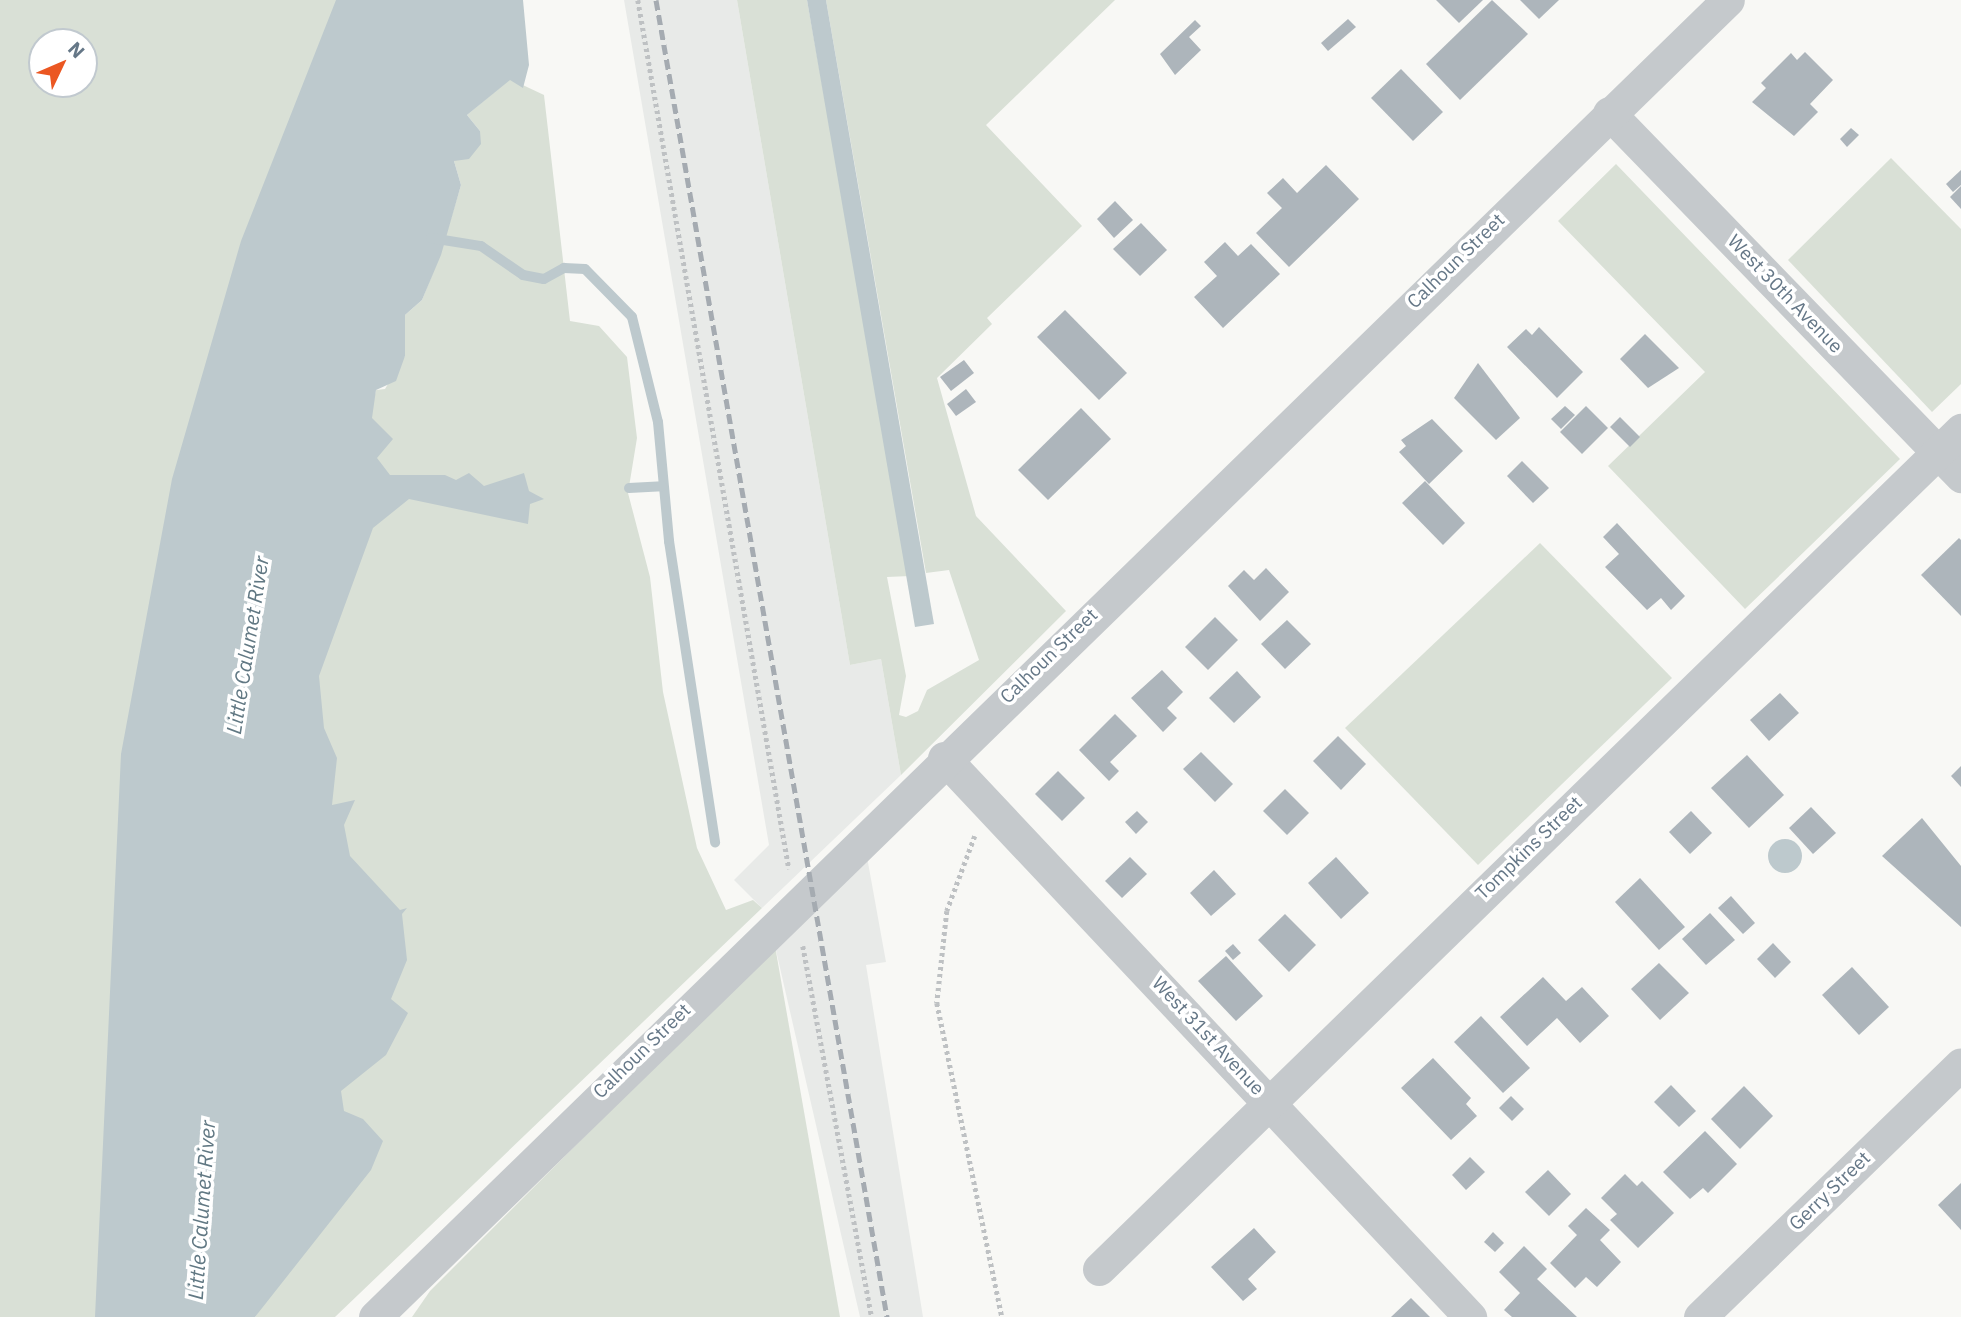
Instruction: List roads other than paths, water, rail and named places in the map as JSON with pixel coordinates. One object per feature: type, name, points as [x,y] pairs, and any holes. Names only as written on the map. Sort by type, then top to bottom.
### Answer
[{"type":"street","name":"Calhoun Street","points":[[375,1317],[795,903],[1728,0]]},
{"type":"street","name":"West 30th Avenue","points":[[1609,113],[1949,441],[1961,476]]},
{"type":"street","name":"Tompkins Street","points":[[1099,1269],[1268,1101],[1949,441]]},
{"type":"street","name":"West 31st Avenue","points":[[944,758],[1470,1317]]},
{"type":"street","name":"Gerry Street","points":[[1700,1317],[1961,1064]]},
{"type":"water","name":"Little Calumet River","points":[[336,0],[523,0],[529,65],[523,88],[510,80],[467,115],[480,131],[481,144],[469,159],[454,161],[461,185],[441,255],[422,300],[405,315],[405,356],[396,381],[376,390],[372,418],[393,439],[377,458],[390,475],[445,475],[456,480],[469,473],[484,486],[524,473],[529,491],[544,499],[530,504],[528,524],[409,499],[373,528],[319,676],[324,728],[337,758],[332,805],[355,800],[344,825],[350,856],[400,910],[407,908],[402,914],[407,960],[391,999],[408,1013],[386,1055],[341,1091],[344,1111],[363,1119],[383,1141],[371,1170],[255,1317],[95,1317],[121,754],[172,479],[241,241]]},
{"type":"water","points":[[807,0],[826,0],[934,624],[915,627]]},
{"type":"water","points":[[1785,839],[1797,844],[1802,856],[1797,868],[1785,873],[1773,868],[1768,856],[1773,844]]},
{"type":"waterway","points":[[431,238],[481,246],[523,275],[544,279],[564,268],[585,269],[632,317],[658,422],[669,541],[715,843]]},
{"type":"waterway","points":[[629,488],[662,486]]},
{"type":"railway","points":[[656,0],[887,1317]]}]
